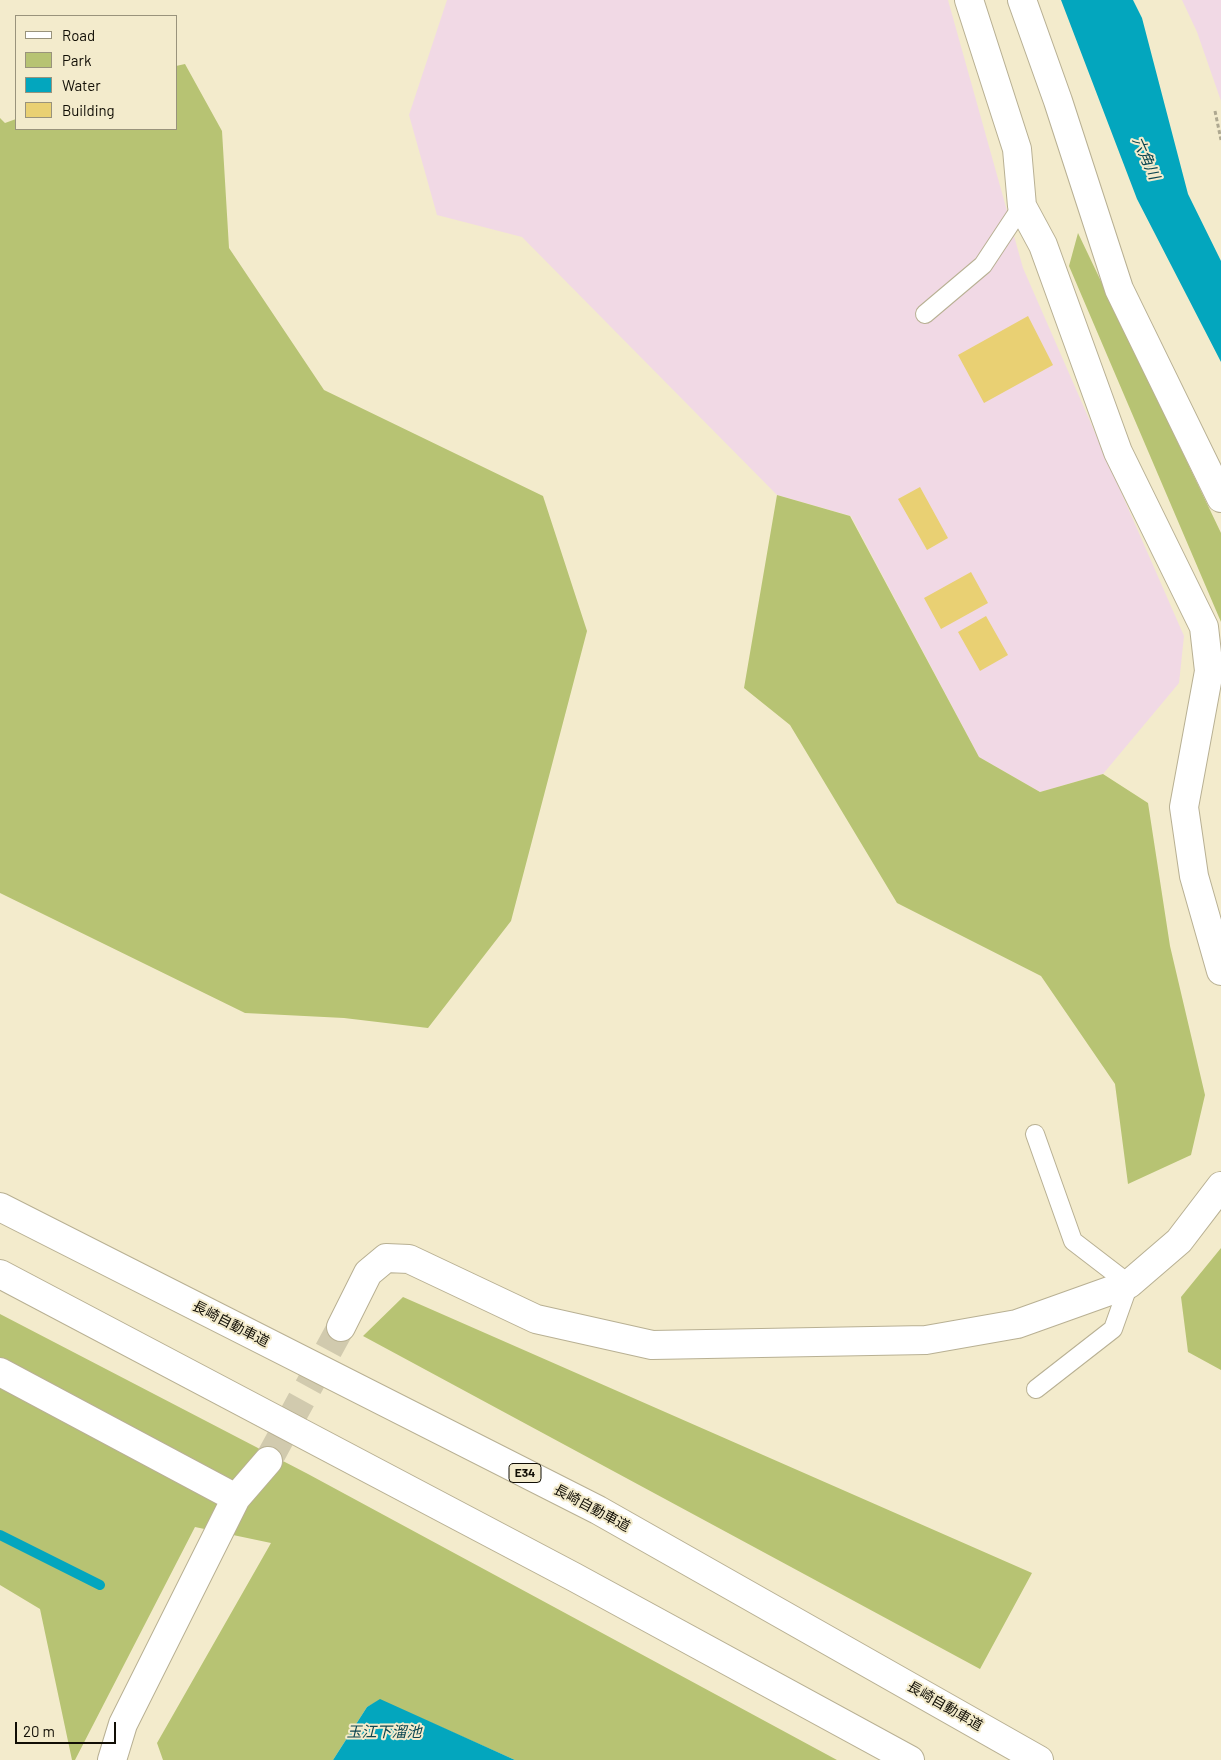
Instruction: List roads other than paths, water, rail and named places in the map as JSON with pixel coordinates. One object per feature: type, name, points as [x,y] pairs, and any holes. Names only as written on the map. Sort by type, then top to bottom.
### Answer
[{"type":"main road","points":[[969,0],[1016,149],[1022,206],[1043,245],[1118,452],[1204,627],[1209,670],[1184,807],[1194,876],[1221,971]]},
{"type":"main road","points":[[1022,0],[1058,101],[1120,289],[1221,498]]},
{"type":"main road","points":[[341,1327],[368,1273],[386,1258],[410,1259],[536,1319],[652,1344],[926,1340],[1017,1324],[1129,1284],[1179,1241],[1221,1186]]},
{"type":"main road","name":"長崎自動車道","points":[[0,1207],[598,1510],[1040,1760]]},
{"type":"main road","points":[[0,1274],[574,1577],[910,1760]]},
{"type":"main road","points":[[0,1372],[236,1498]]},
{"type":"main road","points":[[112,1760],[123,1724],[236,1498],[268,1461]]},
{"type":"lane","points":[[925,314],[983,265],[1022,206]]},
{"type":"lane","points":[[1034,1134],[1072,1241],[1129,1284],[1113,1329],[1036,1389]]},
{"type":"water","name":"六角川","points":[[1061,0],[1133,0],[1142,18],[1188,194],[1221,261],[1221,362],[1137,199]]},
{"type":"water","name":"玉江下溜池","points":[[380,1699],[515,1760],[333,1760],[367,1707]]},
{"type":"waterway","points":[[0,1535],[100,1585]]},
{"type":"tunnel","points":[[268,1461],[341,1327]]}]
